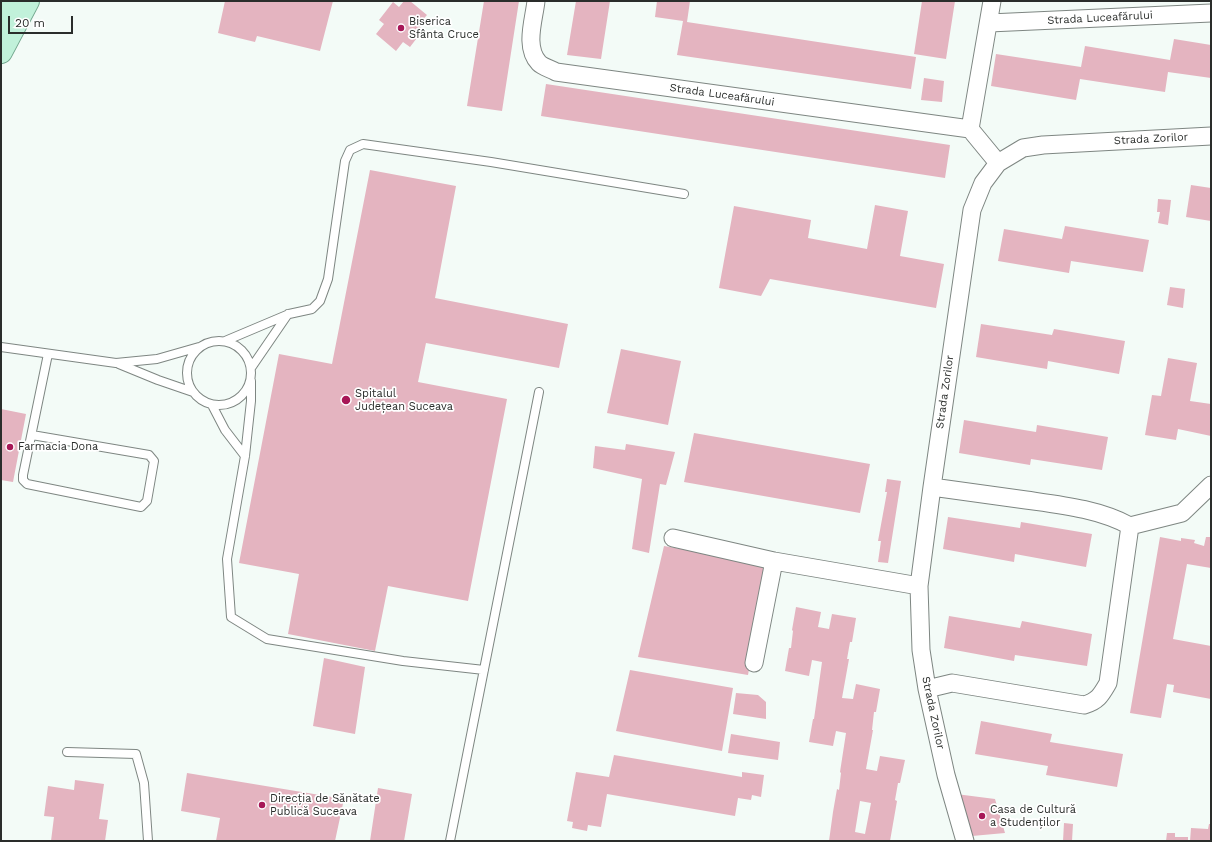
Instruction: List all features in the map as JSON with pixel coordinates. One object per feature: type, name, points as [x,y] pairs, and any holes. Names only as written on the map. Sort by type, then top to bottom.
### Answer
[{"type":"main road","points":[[1,23],[6,1]]},
{"type":"main road","points":[[1,52],[28,1]]},
{"type":"street","name":"Strada Luceafărului","points":[[536,1],[531,36],[532,53],[540,64],[556,72],[970,129]]},
{"type":"street","points":[[992,1],[970,129],[998,163]]},
{"type":"street","name":"Strada Luceafărului","points":[[989,23],[1211,13]]},
{"type":"street","name":"Strada Zorilor","points":[[965,841],[946,776],[920,650],[920,586],[932,487],[972,210],[983,183],[998,163],[1024,148],[1043,145],[1211,136]]},
{"type":"street","points":[[932,487],[1049,504],[1099,513],[1130,526],[1182,513],[1211,485]]},
{"type":"street","points":[[927,689],[952,683],[1084,705],[1094,702],[1101,695],[1108,683],[1130,526]]},
{"type":"street","points":[[673,538],[774,561],[920,586]]},
{"type":"street","points":[[754,663],[774,561]]},
{"type":"lane","points":[[224,341],[288,314],[312,309],[320,301],[328,279],[345,161],[350,150],[362,144],[491,162],[684,194]]},
{"type":"lane","points":[[252,368],[288,314]]},
{"type":"lane","points":[[1,347],[116,362],[157,359],[199,347],[211,341],[224,341],[237,346],[246,355],[252,368],[251,401],[245,456],[227,559],[231,617],[267,639],[403,661],[484,670]]},
{"type":"lane","points":[[193,392],[188,381],[187,369],[191,357],[199,347]]},
{"type":"lane","points":[[32,435],[149,455],[154,461],[147,501],[141,507],[27,484],[23,480],[48,354]]},
{"type":"lane","points":[[116,362],[158,380],[193,392],[202,400],[212,405],[224,405],[236,401],[245,392],[251,381]]},
{"type":"lane","points":[[450,841],[539,392]]},
{"type":"lane","points":[[212,405],[225,430],[245,456]]},
{"type":"lane","points":[[67,752],[136,754],[144,783],[148,841]]},
{"type":"building","points":[[225,1],[333,1],[320,51],[257,36],[255,42],[218,33]]},
{"type":"building","name":"Biserica Sfânta Cruce","points":[[404,1],[410,1],[427,15],[418,25],[423,30],[410,47],[403,42],[396,51],[376,34],[384,24],[379,20],[393,2],[399,7]]},
{"type":"building","points":[[484,1],[519,1],[502,111],[467,106]]},
{"type":"building","points":[[576,1],[610,1],[601,59],[567,55]]},
{"type":"building","points":[[657,1],[690,1],[687,22],[916,57],[911,89],[677,55],[683,21],[655,17]]},
{"type":"building","points":[[922,1],[955,1],[946,59],[914,54]]},
{"type":"building","points":[[1174,39],[1211,45],[1211,78],[1168,72],[1165,92],[1080,79],[1076,100],[991,86],[996,54],[1081,67],[1085,46],[1170,60]]},
{"type":"building","points":[[924,78],[944,81],[942,102],[921,100]]},
{"type":"building","points":[[546,84],[950,145],[945,178],[541,116]]},
{"type":"building","points":[[370,170],[456,186],[435,298],[568,324],[559,368],[426,343],[418,382],[507,399],[468,601],[388,586],[375,651],[288,634],[299,574],[239,563],[279,354],[332,364]]},
{"type":"building","points":[[1191,185],[1211,188],[1211,221],[1186,217]]},
{"type":"building","points":[[1158,199],[1171,200],[1168,225],[1158,223],[1160,212],[1157,212]]},
{"type":"building","points":[[875,205],[908,211],[900,256],[944,264],[936,308],[770,279],[761,296],[719,288],[734,206],[811,220],[808,238],[867,249]]},
{"type":"building","points":[[1065,226],[1149,240],[1143,272],[1071,261],[1069,273],[998,261],[1004,229],[1062,239]]},
{"type":"building","points":[[1170,287],[1185,289],[1183,308],[1167,305]]},
{"type":"building","points":[[981,324],[1052,335],[1054,329],[1125,341],[1119,374],[1048,361],[1047,369],[976,357]]},
{"type":"building","points":[[621,349],[681,361],[668,425],[607,413]]},
{"type":"building","points":[[1168,358],[1197,363],[1190,401],[1211,404],[1211,436],[1178,429],[1176,440],[1145,435],[1152,395],[1161,396]]},
{"type":"building","name":"Farmacia Dona","points":[[1,409],[26,414],[13,482],[1,480]]},
{"type":"building","points":[[964,420],[1036,432],[1037,425],[1108,437],[1102,470],[1031,459],[1030,465],[959,453]]},
{"type":"building","points":[[694,433],[870,464],[860,513],[684,482]]},
{"type":"building","points":[[626,444],[675,452],[666,485],[660,484],[649,553],[632,549],[642,479],[593,468],[595,446],[625,450]]},
{"type":"building","points":[[887,479],[901,481],[888,563],[878,562],[881,541],[878,541],[887,492],[885,492]]},
{"type":"building","points":[[948,517],[1020,528],[1021,522],[1092,534],[1086,567],[1015,554],[1014,562],[943,549]]},
{"type":"building","points":[[1160,537],[1181,541],[1181,538],[1195,540],[1194,543],[1204,546],[1206,537],[1211,537],[1211,568],[1187,564],[1173,639],[1211,646],[1211,699],[1173,692],[1174,685],[1167,684],[1161,718],[1130,713]]},
{"type":"building","points":[[664,546],[768,564],[748,675],[638,657]]},
{"type":"building","points":[[796,607],[821,612],[818,627],[829,629],[832,614],[856,618],[852,642],[850,642],[847,659],[849,659],[842,698],[853,699],[856,684],[880,689],[876,712],[874,712],[873,730],[866,769],[877,771],[880,756],[905,760],[900,783],[898,783],[895,800],[897,801],[890,841],[829,841],[837,789],[839,790],[840,772],[846,733],[836,731],[833,746],[809,742],[814,719],[822,662],[812,660],[809,676],[785,671],[789,648],[791,648]],"holes":[[[860,801],[871,803],[865,834],[855,832]]]},
{"type":"building","points":[[949,616],[1020,628],[1022,621],[1092,634],[1087,666],[1015,655],[1014,661],[944,648]]},
{"type":"building","points":[[324,658],[365,667],[355,734],[313,726]]},
{"type":"building","points":[[630,670],[733,688],[722,751],[616,731]]},
{"type":"building","points":[[736,693],[758,695],[766,702],[766,719],[733,714]]},
{"type":"building","points":[[981,721],[1052,734],[1050,742],[1123,754],[1117,787],[1046,775],[1048,766],[975,754]]},
{"type":"building","points":[[731,734],[780,742],[778,760],[728,753]]},
{"type":"building","points":[[614,755],[742,777],[742,772],[764,775],[761,797],[752,795],[751,800],[738,798],[735,816],[607,794],[601,827],[588,825],[587,831],[572,828],[573,822],[567,821],[576,772],[609,777]]},
{"type":"building","name":"Direcția de Sănătate Publică Suceava","points":[[187,773],[344,799],[335,841],[216,841],[220,818],[181,811]]},
{"type":"building","points":[[75,780],[104,784],[99,819],[108,820],[105,841],[51,841],[54,817],[44,816],[48,786],[74,790]]},
{"type":"building","points":[[378,788],[412,794],[404,841],[370,841]]},
{"type":"building","name":"Casa de Cultură a Studenților","points":[[956,794],[995,799],[1005,833],[972,836]]},
{"type":"building","points":[[1064,823],[1073,824],[1072,841],[1063,841]]},
{"type":"building","points":[[1209,824],[1211,824],[1211,841],[1190,841],[1191,828],[1208,829]]},
{"type":"building","points":[[1167,833],[1175,833],[1175,837],[1188,837],[1188,841],[1166,841]]},
{"type":"place","name":"Biserica Sfânta Cruce","points":[[401,28]]},
{"type":"place","name":"Spitalul Județean Suceava","points":[[346,400]]},
{"type":"place","name":"Farmacia Dona","points":[[10,447]]},
{"type":"place","name":"Direcția de Sănătate Publică Suceava","points":[[262,805]]},
{"type":"place","name":"Casa de Cultură a Studenților","points":[[982,816]]}]
